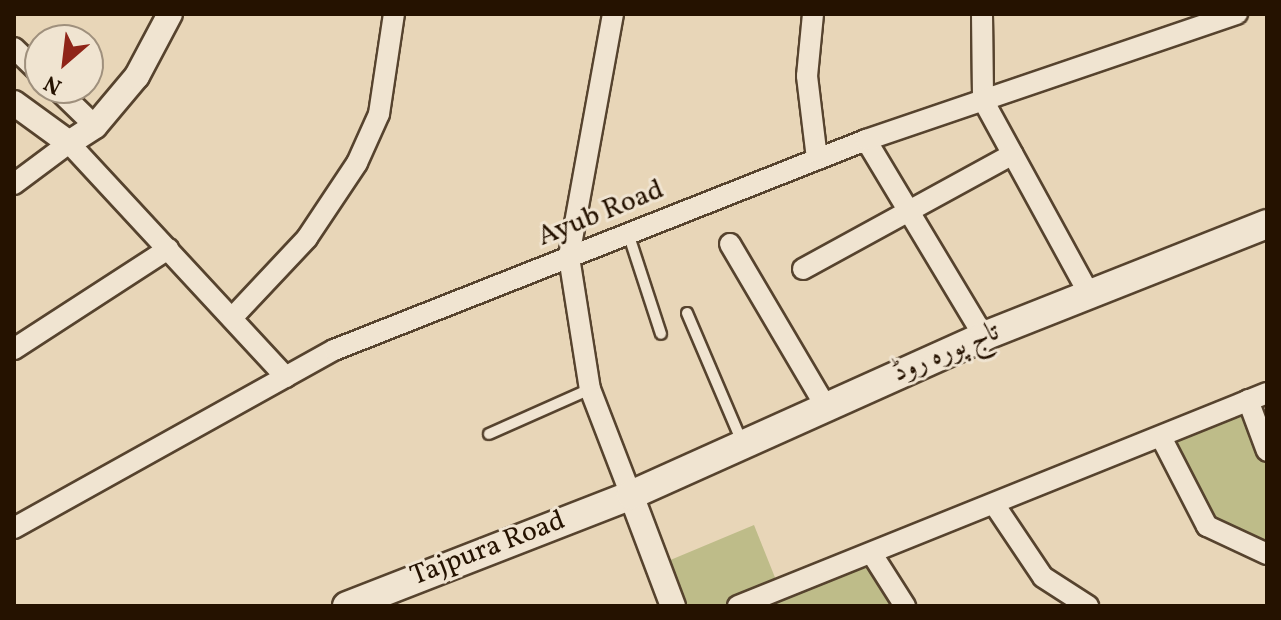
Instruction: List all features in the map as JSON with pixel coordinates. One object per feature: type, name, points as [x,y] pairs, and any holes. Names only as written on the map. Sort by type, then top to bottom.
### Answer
[{"type":"main road","name":"تاج پورہ روڈ","points":[[631,495],[984,336],[1267,224]]},
{"type":"main road","name":"Tajpura Road","points":[[347,606],[631,495]]},
{"type":"street","points":[[14,184],[95,126],[137,76],[170,14]]},
{"type":"street","points":[[232,318],[307,238],[357,163],[379,114],[394,14]]},
{"type":"street","points":[[613,14],[569,257],[590,389],[673,606]]},
{"type":"street","points":[[813,14],[807,76],[817,159]]},
{"type":"street","points":[[982,14],[983,100],[1089,294]]},
{"type":"street","name":"Ayub Road","points":[[14,528],[334,350],[866,140],[983,100],[1178,24],[1237,14]]},
{"type":"street","points":[[14,103],[69,143],[286,377]]},
{"type":"street","points":[[72,104],[95,126]]},
{"type":"street","points":[[866,140],[984,336]]},
{"type":"street","points":[[803,269],[1013,154]]},
{"type":"street","points":[[730,244],[825,405]]},
{"type":"street","points":[[14,349],[168,249]]},
{"type":"street","points":[[738,606],[996,507],[1258,396],[1267,451]]},
{"type":"street","points":[[1161,437],[1207,526],[1267,554]]},
{"type":"street","points":[[996,507],[1043,577],[1088,606]]},
{"type":"street","points":[[872,554],[905,606]]},
{"type":"lane","points":[[628,233],[661,334]]},
{"type":"lane","points":[[687,313],[743,443]]},
{"type":"lane","points":[[489,434],[590,389]]},
{"type":"shaded area","points":[[1248,400],[1267,451],[1267,554],[1217,533],[1161,437]]},
{"type":"shaded area","points":[[754,525],[780,590],[872,554],[905,606],[769,606],[765,596],[738,606],[686,606],[668,561]]}]
